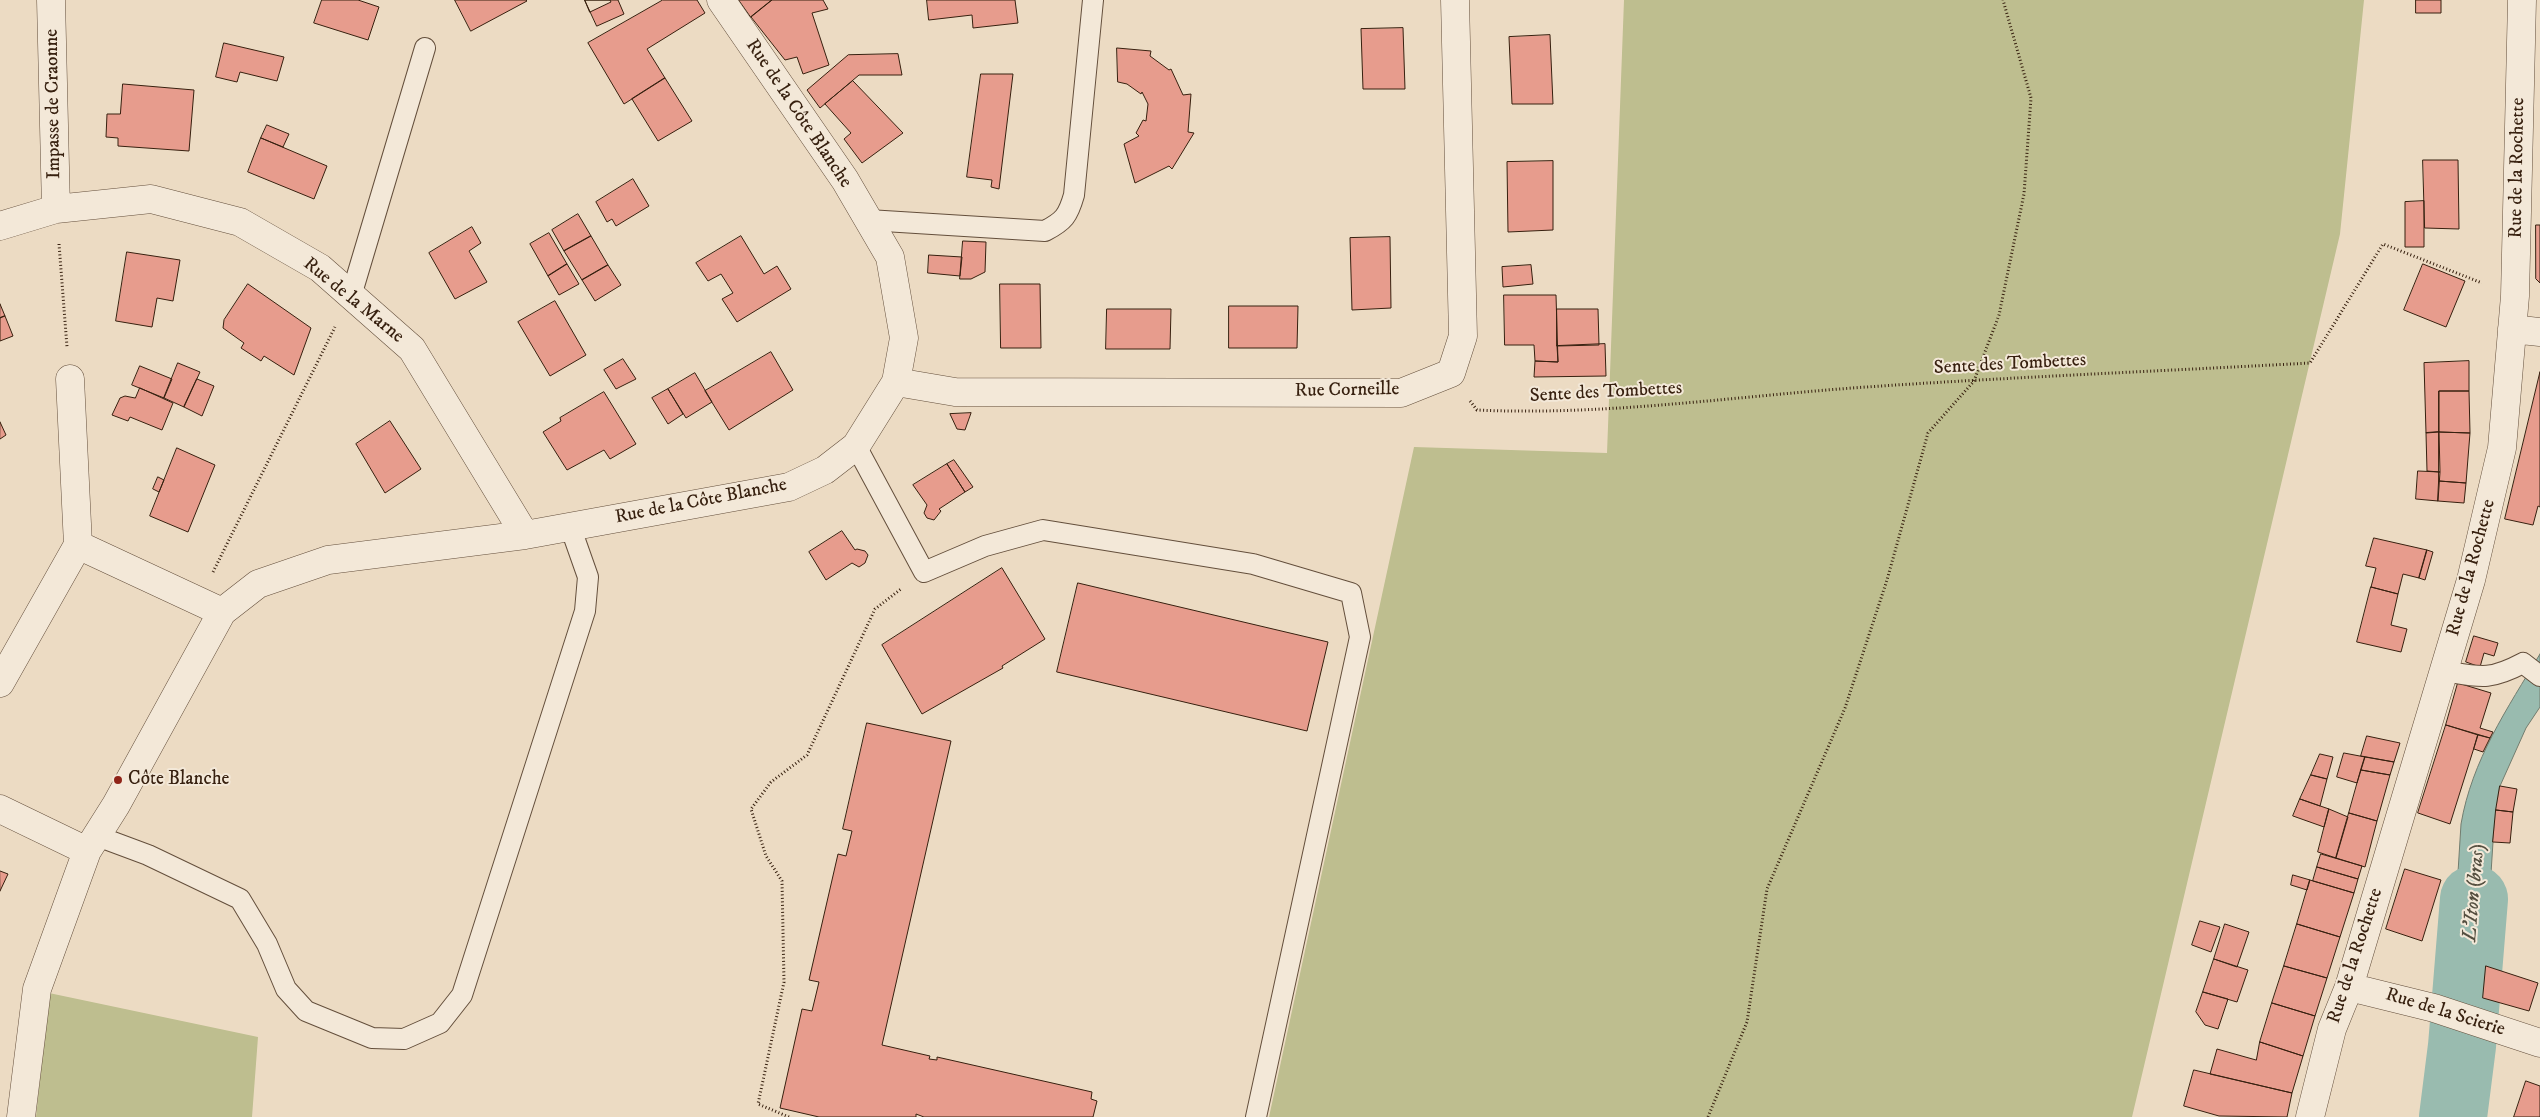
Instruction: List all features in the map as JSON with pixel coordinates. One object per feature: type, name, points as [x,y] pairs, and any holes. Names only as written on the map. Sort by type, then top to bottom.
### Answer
[{"type":"street","name":"Impasse de Craonne","points":[[51,0],[56,209]]},
{"type":"street","name":"Rue de la Côte Blanche","points":[[21,1117],[37,989],[92,844],[145,753],[210,607],[258,584],[328,560],[525,535],[789,487],[825,470],[856,446],[896,382],[904,338],[890,257],[845,180],[721,0]]},
{"type":"street","points":[[1451,373],[1463,336],[1455,0]]},
{"type":"street","name":"Rue de la Rochette","points":[[2310,1117],[2332,1029],[2349,987],[2471,580],[2502,448],[2515,296],[2522,0]]},
{"type":"street","name":"Rue de la Marne","points":[[0,226],[56,209],[151,199],[240,222],[320,268],[412,349],[525,535]]},
{"type":"street","points":[[2512,329],[2540,332]]},
{"type":"street","name":"Rue Corneille","points":[[896,382],[955,392],[1401,393],[1451,373]]},
{"type":"street","points":[[0,683],[78,544],[70,379]]},
{"type":"street","points":[[78,544],[210,607]]},
{"type":"street","points":[[0,808],[92,844]]},
{"type":"street","name":"Rue de la Scierie","points":[[2349,987],[2434,1008],[2540,1043]]},
{"type":"lane","points":[[868,220],[1045,231],[1061,223],[1069,211],[1074,195],[1093,0]]},
{"type":"lane","points":[[351,296],[425,48]]},
{"type":"lane","points":[[856,446],[924,572],[985,546],[1043,530],[1253,564],[1351,593],[1360,637],[1256,1117]]},
{"type":"lane","points":[[92,844],[148,855],[240,899],[267,944],[286,989],[306,1011],[372,1038],[404,1039],[440,1023],[462,995],[586,611],[588,577],[570,526]]},
{"type":"lane","points":[[2444,671],[2486,678],[2504,673],[2523,663],[2540,676]]},
{"type":"path","points":[[1708,1117],[1747,1022],[1768,889],[1845,708],[1887,580],[1928,433],[1974,381],[1999,316],[2024,194],[2031,98],[2003,0]]},
{"type":"path","points":[[56,209],[70,379]]},
{"type":"path","name":"Sente des Tombettes","points":[[1451,373],[1476,410],[1508,411],[1660,405],[1865,387],[2310,363],[2383,244],[2515,296]]},
{"type":"path","points":[[210,607],[351,296]]},
{"type":"path","points":[[789,1117],[758,1104],[784,982],[782,881],[766,856],[751,809],[771,782],[807,755],[875,609],[924,572]]},
{"type":"green space","points":[[1624,0],[2364,0],[2340,234],[2132,1117],[1269,1117],[1414,447],[1607,453]]},
{"type":"green space","points":[[49,993],[258,1037],[252,1117],[36,1117]]},
{"type":"water","points":[[2540,654],[2540,707],[2526,728],[2500,786],[2493,842],[2483,998],[2451,985],[2461,824],[2473,778],[2482,757],[2503,715]]},
{"type":"water","points":[[2447,1039],[2478,1051],[2472,1117],[2442,1117],[2443,1109],[2430,1102]]},
{"type":"building","points":[[322,0],[358,0],[379,7],[368,40],[314,23]]},
{"type":"building","points":[[455,0],[526,0],[527,1],[471,31]]},
{"type":"building","points":[[585,0],[618,0],[624,14],[597,26]]},
{"type":"building","points":[[585,0],[610,0],[611,2],[590,12]]},
{"type":"building","points":[[663,0],[697,0],[705,13],[647,49],[665,78],[624,104],[588,43]]},
{"type":"building","points":[[739,0],[772,0],[751,17]]},
{"type":"building","points":[[772,0],[823,0],[828,9],[812,13],[829,65],[803,74],[797,57],[785,60],[751,17]]},
{"type":"building","points":[[927,0],[1015,0],[1018,23],[973,28],[972,15],[929,20]]},
{"type":"building","points":[[2416,0],[2441,0],[2441,13],[2416,13]]},
{"type":"building","points":[[1403,28],[1405,89],[1363,89],[1361,29]]},
{"type":"building","points":[[1550,35],[1553,104],[1512,104],[1509,37]]},
{"type":"building","points":[[224,43],[284,57],[277,81],[240,72],[237,82],[216,77]]},
{"type":"building","points":[[1117,48],[1151,51],[1150,56],[1169,70],[1171,69],[1183,95],[1191,94],[1188,132],[1194,133],[1172,169],[1169,166],[1135,183],[1124,144],[1139,136],[1136,133],[1143,120],[1146,121],[1148,104],[1142,92],[1141,94],[1127,84],[1118,82]]},
{"type":"building","points":[[898,54],[902,75],[859,75],[820,108],[807,90],[848,55]]},
{"type":"building","points":[[981,74],[1013,74],[999,189],[991,187],[992,180],[967,177]]},
{"type":"building","points":[[665,78],[692,121],[658,141],[632,99]]},
{"type":"building","points":[[853,81],[903,133],[862,163],[844,139],[851,133],[825,104]]},
{"type":"building","points":[[123,84],[194,90],[189,151],[118,146],[118,138],[106,137],[107,114],[120,114]]},
{"type":"building","points":[[267,125],[289,134],[283,147],[261,138]]},
{"type":"building","points":[[261,138],[327,166],[314,199],[248,172]]},
{"type":"building","points":[[2423,160],[2458,160],[2459,229],[2425,228]]},
{"type":"building","points":[[1553,161],[1553,230],[1508,232],[1507,162]]},
{"type":"building","points":[[633,179],[649,206],[616,226],[612,219],[607,222],[596,202]]},
{"type":"building","points":[[2424,201],[2424,247],[2405,247],[2405,202]]},
{"type":"building","points":[[578,214],[591,236],[564,251],[552,230]]},
{"type":"building","points":[[2536,225],[2540,225],[2540,283],[2536,279]]},
{"type":"building","points":[[472,227],[481,243],[469,251],[487,282],[455,299],[429,253]]},
{"type":"building","points":[[549,233],[567,264],[548,276],[530,244]]},
{"type":"building","points":[[591,236],[608,265],[582,280],[564,251]]},
{"type":"building","points":[[741,236],[764,274],[777,266],[791,289],[737,322],[722,299],[733,293],[721,274],[708,281],[696,263]]},
{"type":"building","points":[[1390,237],[1391,308],[1352,310],[1350,238]]},
{"type":"building","points":[[963,241],[986,242],[985,272],[971,279],[960,279]]},
{"type":"building","points":[[127,252],[180,260],[173,301],[157,298],[152,327],[116,321]]},
{"type":"building","points":[[929,255],[962,257],[960,276],[928,273]]},
{"type":"building","points":[[567,264],[579,284],[559,295],[548,276]]},
{"type":"building","points":[[2423,264],[2465,281],[2446,327],[2404,310]]},
{"type":"building","points":[[608,265],[621,285],[595,301],[582,280]]},
{"type":"building","points":[[1531,265],[1533,284],[1503,287],[1502,267]]},
{"type":"building","points":[[248,284],[311,328],[294,375],[264,356],[261,361],[241,348],[244,343],[223,328],[224,320]]},
{"type":"building","points":[[1000,284],[1040,284],[1041,348],[1001,348]]},
{"type":"building","points":[[1504,295],[1556,295],[1558,362],[1535,361],[1534,345],[1505,345]]},
{"type":"building","points":[[555,301],[586,355],[550,376],[518,322]]},
{"type":"building","points":[[0,304],[5,316],[0,318]]},
{"type":"building","points":[[1229,306],[1298,306],[1297,348],[1229,348]]},
{"type":"building","points":[[1107,309],[1171,309],[1170,349],[1106,349]]},
{"type":"building","points":[[1557,309],[1598,309],[1599,345],[1557,346]]},
{"type":"building","points":[[5,316],[13,336],[0,341],[0,318]]},
{"type":"building","points":[[1605,344],[1606,376],[1534,377],[1535,361],[1558,362],[1557,346]]},
{"type":"building","points":[[771,352],[793,390],[729,430],[705,391]]},
{"type":"building","points":[[623,359],[636,379],[616,389],[604,370]]},
{"type":"building","points":[[2469,361],[2469,391],[2439,391],[2439,432],[2426,433],[2424,363]]},
{"type":"building","points":[[178,363],[200,372],[184,407],[164,398]]},
{"type":"building","points":[[140,366],[172,379],[164,398],[132,385]]},
{"type":"building","points":[[2540,372],[2540,507],[2538,506],[2533,525],[2505,519]]},
{"type":"building","points":[[695,373],[712,402],[686,418],[668,389]]},
{"type":"building","points":[[197,379],[214,386],[202,416],[184,407]]},
{"type":"building","points":[[140,388],[173,403],[162,430],[130,417],[128,421],[112,415],[120,398],[125,396],[135,398]]},
{"type":"building","points":[[668,389],[683,414],[668,424],[652,398]]},
{"type":"building","points":[[2439,391],[2469,391],[2470,433],[2439,432]]},
{"type":"building","points":[[604,392],[636,444],[610,459],[604,450],[567,470],[543,432],[561,421],[560,418]]},
{"type":"building","points":[[971,413],[965,430],[957,429],[950,414]]},
{"type":"building","points":[[390,421],[421,469],[385,493],[356,444]]},
{"type":"building","points":[[0,422],[6,435],[0,439]]},
{"type":"building","points":[[2439,432],[2440,472],[2427,471],[2426,433]]},
{"type":"building","points":[[2439,432],[2470,433],[2466,483],[2439,481]]},
{"type":"building","points":[[177,448],[215,465],[188,532],[150,516]]},
{"type":"building","points":[[954,460],[973,487],[965,492],[947,464]]},
{"type":"building","points":[[947,464],[965,492],[939,509],[941,511],[934,520],[927,518],[924,513],[927,505],[913,485]]},
{"type":"building","points":[[2418,471],[2440,472],[2438,501],[2416,499]]},
{"type":"building","points":[[158,477],[164,480],[159,492],[153,489]]},
{"type":"building","points":[[2439,481],[2466,483],[2464,503],[2438,501]]},
{"type":"building","points":[[842,531],[855,550],[865,551],[868,555],[865,563],[859,567],[852,563],[826,580],[809,552]]},
{"type":"building","points":[[2374,538],[2427,550],[2419,578],[2403,574],[2398,594],[2371,587],[2376,568],[2366,566]]},
{"type":"building","points":[[2427,550],[2433,552],[2425,580],[2419,578]]},
{"type":"building","points":[[1002,568],[1045,639],[1002,666],[1003,668],[922,714],[882,645]]},
{"type":"building","points":[[1078,583],[1328,642],[1307,731],[1057,672]]},
{"type":"building","points":[[2371,587],[2398,594],[2391,625],[2407,629],[2401,652],[2357,642]]},
{"type":"building","points":[[2474,636],[2498,643],[2494,656],[2484,653],[2480,667],[2466,662]]},
{"type":"building","points":[[2458,683],[2491,693],[2480,728],[2493,732],[2490,738],[2446,725]]},
{"type":"building","points":[[867,723],[951,741],[882,1045],[930,1056],[929,1059],[937,1060],[937,1057],[1092,1092],[1091,1099],[1097,1101],[1093,1117],[924,1117],[916,1114],[916,1117],[819,1117],[780,1108],[802,1009],[812,1011],[819,982],[809,980],[838,854],[846,856],[852,831],[843,829]]},
{"type":"building","points":[[2446,725],[2478,735],[2450,824],[2418,813]]},
{"type":"building","points":[[2478,735],[2490,738],[2483,752],[2474,749]]},
{"type":"building","points":[[2367,736],[2400,743],[2394,762],[2361,756]]},
{"type":"building","points":[[2344,753],[2365,757],[2357,783],[2337,777]]},
{"type":"building","points":[[2320,754],[2333,757],[2327,779],[2311,775]]},
{"type":"building","points":[[2365,757],[2394,762],[2390,775],[2361,770]]},
{"type":"building","points":[[2361,770],[2390,775],[2377,821],[2349,813]]},
{"type":"building","points":[[2311,775],[2327,779],[2320,806],[2300,799]]},
{"type":"building","points":[[2500,786],[2517,789],[2513,812],[2496,810]]},
{"type":"building","points":[[2300,799],[2329,809],[2324,827],[2293,816]]},
{"type":"building","points":[[2329,809],[2348,817],[2336,858],[2318,852]]},
{"type":"building","points":[[2496,810],[2513,812],[2510,843],[2493,842]]},
{"type":"building","points":[[2349,813],[2377,821],[2365,867],[2336,858]]},
{"type":"building","points":[[2321,854],[2362,866],[2358,879],[2317,867]]},
{"type":"building","points":[[2317,867],[2358,879],[2354,893],[2313,881]]},
{"type":"building","points":[[2405,869],[2441,880],[2422,941],[2386,929]]},
{"type":"building","points":[[0,871],[8,874],[0,891]]},
{"type":"building","points":[[2293,875],[2310,880],[2307,890],[2291,885]]},
{"type":"building","points":[[2310,880],[2354,893],[2340,937],[2297,924]]},
{"type":"building","points":[[2200,921],[2220,927],[2211,952],[2192,945]]},
{"type":"building","points":[[2225,924],[2249,932],[2237,967],[2214,959]]},
{"type":"building","points":[[2297,924],[2340,937],[2327,978],[2284,966]]},
{"type":"building","points":[[2214,959],[2248,970],[2237,1002],[2203,992]]},
{"type":"building","points":[[2284,966],[2327,978],[2315,1016],[2272,1003]]},
{"type":"building","points":[[2486,966],[2538,983],[2529,1011],[2483,998]]},
{"type":"building","points":[[2203,992],[2228,999],[2218,1029],[2205,1025],[2196,1012]]},
{"type":"building","points":[[2272,1003],[2315,1016],[2303,1056],[2260,1042]]},
{"type":"building","points":[[2260,1042],[2303,1056],[2292,1093],[2210,1074],[2217,1049],[2256,1060]]},
{"type":"building","points":[[2194,1070],[2292,1093],[2287,1117],[2219,1116],[2184,1106]]},
{"type":"building","points":[[2526,1081],[2540,1086],[2540,1117],[2514,1117]]},
{"type":"waterway","name":"L'Iton (bras)","points":[[2453,1117],[2462,1046],[2474,899]]},
{"type":"place","name":"Côte Blanche","points":[[118,780]]}]
